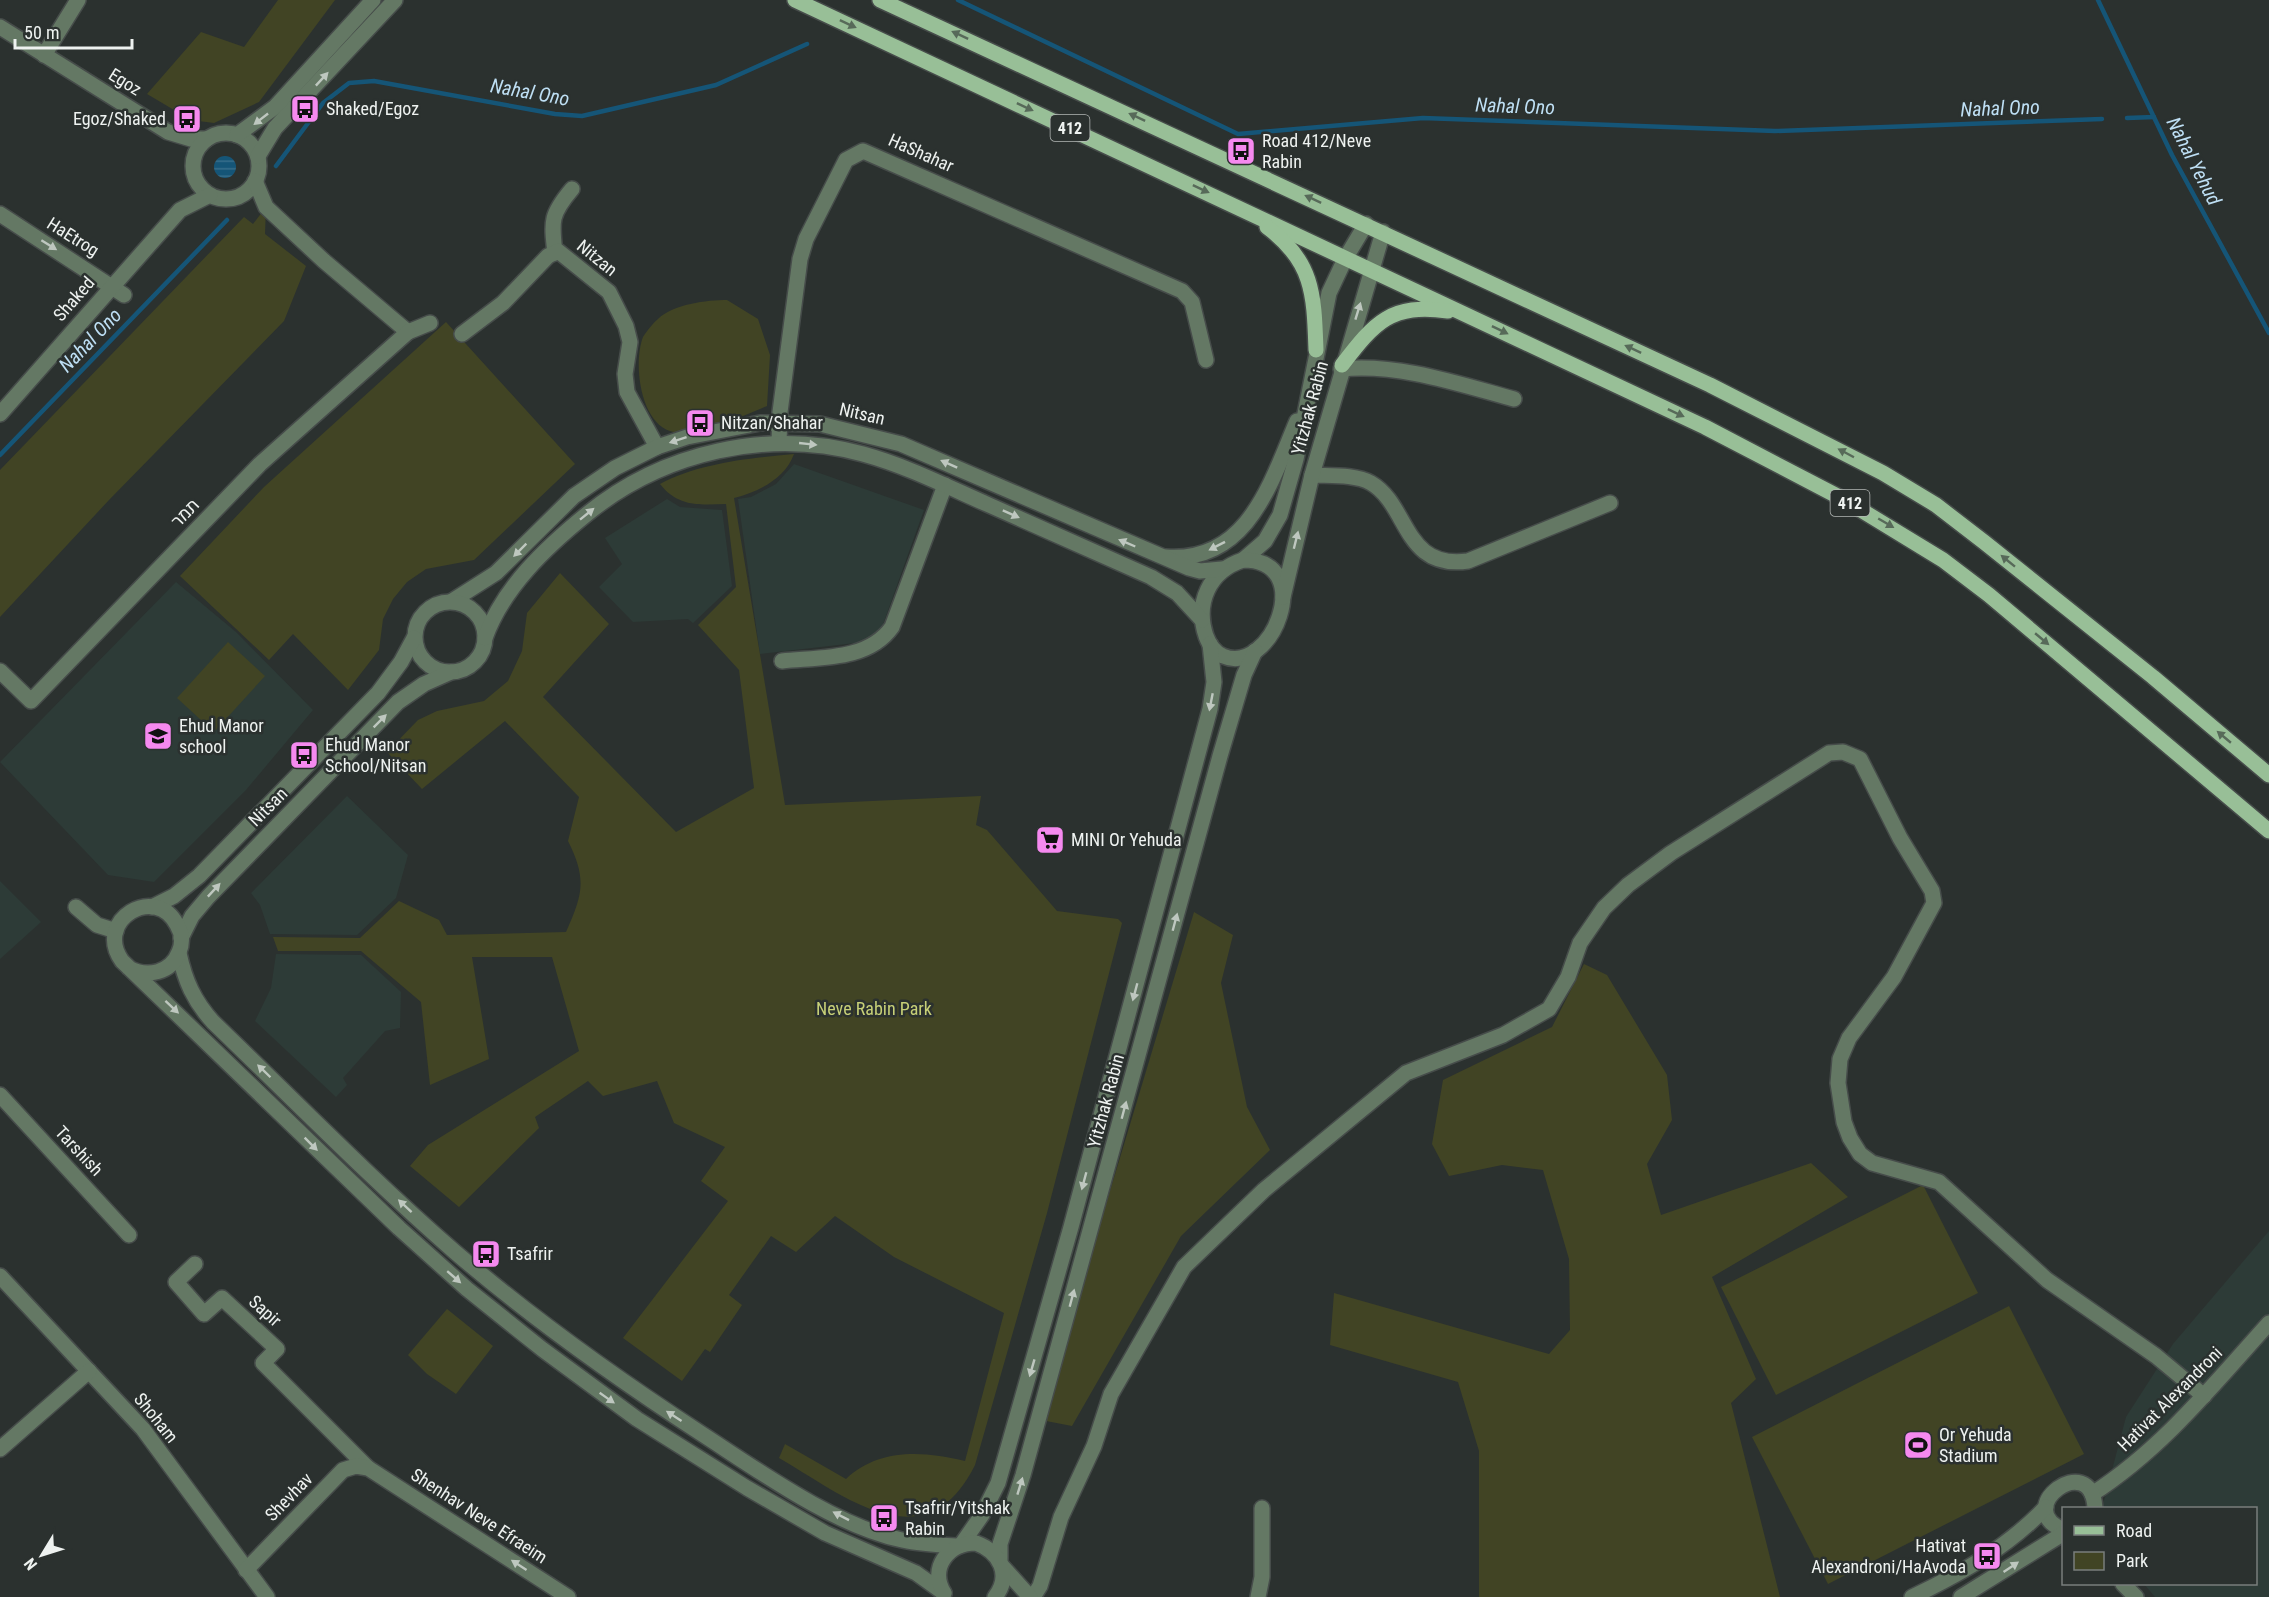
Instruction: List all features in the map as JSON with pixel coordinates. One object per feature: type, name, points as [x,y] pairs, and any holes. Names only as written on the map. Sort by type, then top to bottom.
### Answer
[{"type":"main road","name":"412","points":[[795,0],[1243,209],[1370,271],[1465,313],[1777,462],[1904,534],[1989,595],[2269,831]]},
{"type":"main road","name":"412","points":[[880,0],[1710,385],[1883,473],[1936,506],[1984,542],[2153,677],[2269,775]]},
{"type":"main road","points":[[1243,209],[1290,246],[1305,267],[1315,308],[1316,350]]},
{"type":"main road","points":[[1342,367],[1369,331],[1389,315],[1414,308],[1465,313]]},
{"type":"street","points":[[44,55],[78,0]]},
{"type":"street","points":[[237,135],[275,107],[373,0]]},
{"type":"street","points":[[238,196],[255,181],[258,173],[258,156],[275,128],[395,0]]},
{"type":"street","name":"Egoz","points":[[0,27],[168,132],[191,139],[207,138]]},
{"type":"street","name":"Egoz","points":[[168,132],[194,170]]},
{"type":"street","points":[[258,156],[246,140],[227,132],[207,138],[195,155],[194,170],[210,195],[219,198],[238,196],[266,207],[408,332]]},
{"type":"street","name":"HaShahar","points":[[779,443],[779,423],[796,279],[806,239],[846,160],[863,151],[1182,291],[1192,302],[1206,360]]},
{"type":"street","name":"Shaked","points":[[180,210],[194,170]]},
{"type":"street","points":[[255,181],[266,207]]},
{"type":"street","points":[[555,253],[552,225],[554,210],[572,189]]},
{"type":"street","name":"Shaked","points":[[0,414],[180,210],[210,195]]},
{"type":"street","name":"HaEtrog","points":[[0,214],[112,285],[124,295]]},
{"type":"street","name":"Yitzhak Rabin","points":[[1243,560],[1265,541],[1280,515],[1296,459],[1329,293],[1345,259],[1366,224]]},
{"type":"street","name":"Yitzhak Rabin","points":[[1283,597],[1312,475],[1383,232]]},
{"type":"street","name":"Nitzan","points":[[462,334],[503,303],[548,256],[558,251],[609,292],[626,326],[630,342],[625,374],[627,392],[657,447]]},
{"type":"street","name":"תמר","points":[[0,671],[31,701],[260,464],[408,332],[430,323]]},
{"type":"street","points":[[1342,367],[1401,371],[1514,399]]},
{"type":"street","points":[[1159,556],[1185,556],[1205,552],[1228,540],[1249,521],[1269,488],[1309,391]]},
{"type":"street","name":"Nitsan","points":[[452,602],[496,573],[591,482],[657,447],[708,432],[760,423],[820,424],[849,429],[901,444],[1159,556],[1200,571],[1222,569]]},
{"type":"street","points":[[485,638],[482,624],[475,612],[464,604],[452,602],[433,606],[423,614],[416,625],[414,638],[417,651],[425,662],[436,669],[451,672],[472,664],[481,653],[497,609],[518,582],[579,520],[618,491],[640,478],[692,457],[779,443],[821,445],[865,454],[945,485],[1151,577],[1177,593],[1202,620]]},
{"type":"street","points":[[1312,475],[1369,482],[1384,496],[1416,543],[1440,560],[1453,563],[1468,561],[1610,503]]},
{"type":"street","points":[[782,661],[864,651],[885,638],[892,627],[945,485]]},
{"type":"street","points":[[1243,560],[1254,560],[1270,568],[1282,585],[1283,597],[1281,612],[1273,632],[1255,651],[1234,659],[1220,655],[1210,644],[1202,620],[1203,602],[1207,589],[1222,569],[1243,560]]},
{"type":"street","name":"Nitsan","points":[[152,907],[174,896],[199,876],[378,693],[401,662],[414,638]]},
{"type":"street","name":"Yitzhak Rabin","points":[[946,1596],[939,1582],[940,1566],[948,1552],[959,1545],[991,1498],[1009,1451],[1078,1205],[1210,709],[1214,682],[1210,644]]},
{"type":"street","name":"Yitzhak Rabin","points":[[995,1597],[1003,1581],[1000,1544],[1023,1475],[1220,756],[1244,675],[1255,651]]},
{"type":"street","name":"Nitsan","points":[[180,945],[192,916],[208,897],[398,702],[424,684],[451,672]]},
{"type":"street","points":[[946,1596],[916,1573],[825,1533],[727,1476],[630,1414],[542,1349],[467,1289],[408,1236],[129,968],[117,954],[116,931],[121,920],[132,910],[152,907],[173,918],[186,983],[193,997],[213,1022],[417,1217],[539,1320],[659,1406],[805,1498],[859,1526],[887,1536],[918,1543],[959,1545],[976,1543],[986,1547],[1032,1597],[1040,1586],[1061,1517],[1094,1446],[1111,1394],[1184,1268],[1264,1190],[1406,1073],[1503,1035],[1549,1010],[1568,977],[1580,943],[1604,908],[1671,853],[1829,753],[1844,752],[1860,759],[1900,838],[1932,891],[1934,903],[1894,977],[1849,1038],[1840,1059],[1839,1083],[1844,1122],[1850,1138],[1860,1154],[1872,1163],[1939,1182],[2047,1280],[2156,1356],[2204,1396]]},
{"type":"street","points":[[76,907],[97,925],[116,931]]},
{"type":"street","points":[[129,968],[148,974],[160,971],[173,963],[180,945]]},
{"type":"street","name":"Tarshish","points":[[0,1095],[129,1235]]},
{"type":"street","name":"Sapir","points":[[195,1264],[176,1282],[204,1314],[222,1298],[277,1349],[262,1363],[368,1468]]},
{"type":"street","name":"Shoham","points":[[0,1276],[143,1429],[267,1597]]},
{"type":"street","name":"Hativat Alexandroni","points":[[2094,1501],[2204,1396],[2269,1323]]},
{"type":"street","points":[[0,1449],[89,1371]]},
{"type":"street","name":"Shevhav","points":[[246,1570],[342,1470],[356,1466],[368,1468]]},
{"type":"street","name":"Shenhav Neve Efraeim","points":[[368,1468],[568,1597]]},
{"type":"street","points":[[1912,1597],[1985,1558],[2012,1539],[2046,1508],[2052,1492],[2064,1483],[2080,1484],[2094,1501]]},
{"type":"street","points":[[1258,1597],[1262,1577],[1262,1508]]},
{"type":"street","points":[[2046,1508],[2052,1523],[2062,1530]]},
{"type":"street","points":[[1960,1597],[2062,1533]]},
{"type":"street","points":[[2124,1585],[2136,1597]]},
{"type":"shaded area","points":[[794,464],[924,510],[881,630],[864,642],[760,654],[738,499],[751,497],[776,484]]},
{"type":"shaded area","points":[[667,499],[680,507],[722,510],[732,586],[693,623],[688,619],[633,622],[599,587],[622,564],[605,538]]},
{"type":"shaded area","name":"Ehud Manor school","points":[[176,582],[236,632],[313,710],[246,790],[154,882],[108,875],[0,762]]},
{"type":"shaded area","points":[[347,796],[408,855],[396,898],[357,935],[270,934],[260,905],[251,893]]},
{"type":"shaded area","points":[[0,881],[41,922],[0,959]]},
{"type":"shaded area","points":[[276,954],[361,955],[401,992],[400,1028],[385,1031],[343,1078],[347,1085],[336,1097],[255,1021],[271,988]]},
{"type":"shaded area","points":[[2269,1231],[2269,1597],[2155,1597],[2145,1585],[2257,1585],[2257,1507],[2102,1507],[2126,1417],[2173,1344]]},
{"type":"green space","points":[[278,0],[335,0],[259,102],[214,123],[191,120],[147,94],[201,32],[244,47]]},
{"type":"green space","points":[[266,207],[265,234],[306,266],[284,321],[109,500],[0,617],[0,470],[244,217],[253,224]]},
{"type":"green space","points":[[727,300],[758,319],[770,355],[767,406],[705,429],[680,433],[670,431],[652,416],[646,404],[639,376],[640,348],[643,337],[664,314],[681,306]]},
{"type":"green space","points":[[446,322],[575,464],[474,560],[426,569],[407,582],[393,599],[383,619],[379,650],[348,690],[293,634],[269,660],[180,576],[264,487]]},
{"type":"green space","name":"Neve Rabin Park","points":[[794,454],[784,471],[770,483],[734,498],[785,805],[981,796],[976,825],[987,830],[1057,911],[1118,919],[1122,923],[1047,1213],[975,1465],[955,1495],[933,1511],[908,1517],[883,1513],[830,1489],[779,1458],[785,1444],[846,1479],[859,1469],[887,1457],[918,1454],[965,1461],[1004,1313],[894,1257],[835,1216],[796,1252],[771,1236],[729,1295],[742,1305],[710,1352],[705,1349],[682,1381],[623,1338],[728,1201],[701,1181],[725,1147],[674,1123],[657,1081],[603,1096],[588,1081],[535,1117],[539,1128],[459,1207],[410,1166],[428,1145],[579,1051],[552,957],[472,957],[489,1059],[430,1085],[421,1002],[361,951],[278,951],[273,937],[360,938],[399,901],[439,920],[447,935],[566,932],[576,907],[580,887],[578,866],[568,841],[579,797],[505,721],[422,789],[387,752],[418,720],[437,711],[484,701],[508,681],[522,651],[527,613],[560,573],[609,624],[543,697],[676,832],[754,788],[739,670],[698,625],[736,587],[726,504],[698,504],[682,501],[667,492],[660,484],[708,466]]},
{"type":"green space","points":[[228,642],[265,676],[214,732],[177,698]]},
{"type":"green space","points":[[1194,912],[1233,935],[1221,983],[1247,1107],[1270,1150],[1181,1236],[1072,1426],[1041,1420]]},
{"type":"green space","points":[[1584,964],[1607,975],[1667,1075],[1672,1120],[1647,1164],[1661,1215],[1811,1163],[1848,1197],[1712,1277],[1756,1379],[1731,1403],[1780,1597],[1479,1597],[1479,1451],[1458,1382],[1330,1345],[1334,1293],[1549,1354],[1570,1330],[1569,1259],[1543,1170],[1502,1165],[1449,1176],[1432,1144],[1443,1080],[1552,1027]]},
{"type":"green space","points":[[1923,1185],[1978,1293],[1776,1395],[1721,1287]]},
{"type":"green space","name":"Or Yehuda Stadium","points":[[2009,1306],[2084,1454],[1828,1584],[1752,1437]]},
{"type":"green space","points":[[447,1309],[493,1346],[456,1394],[427,1374],[408,1355]]},
{"type":"water","points":[[221,156],[229,156],[236,163],[236,171],[229,178],[221,178],[214,171],[214,163]]},
{"type":"waterway","name":"Nahal Ono","points":[[958,0],[1238,134],[1423,118],[1775,131],[2102,119]]},
{"type":"waterway","name":"Nahal Yehud","points":[[2098,0],[2172,155],[2269,333]]},
{"type":"waterway","name":"Nahal Ono","points":[[276,166],[323,103],[349,83],[374,81],[555,114],[582,116],[716,85],[807,44]]},
{"type":"waterway","name":"Nahal Ono","points":[[2127,118],[2154,117]]},
{"type":"waterway","name":"Nahal Ono","points":[[0,455],[227,220]]},
{"type":"place","name":"Shaked/Egoz","points":[[305,109]]},
{"type":"place","name":"Egoz/Shaked","points":[[187,119]]},
{"type":"place","name":"Road 412/Neve Rabin","points":[[1241,151]]},
{"type":"place","name":"Nitzan/Shahar","points":[[700,423]]},
{"type":"place","name":"Ehud Manor school","points":[[158,736]]},
{"type":"place","name":"Ehud Manor School/Nitsan","points":[[304,755]]},
{"type":"place","name":"MINI Or Yehuda","points":[[1050,840]]},
{"type":"place","name":"Tsafrir","points":[[486,1254]]},
{"type":"place","name":"Or Yehuda Stadium","points":[[1918,1445]]},
{"type":"place","name":"Tsafrir/Yitshak Rabin","points":[[884,1518]]},
{"type":"place","name":"Hativat Alexandroni/HaAvoda","points":[[1987,1556]]}]
